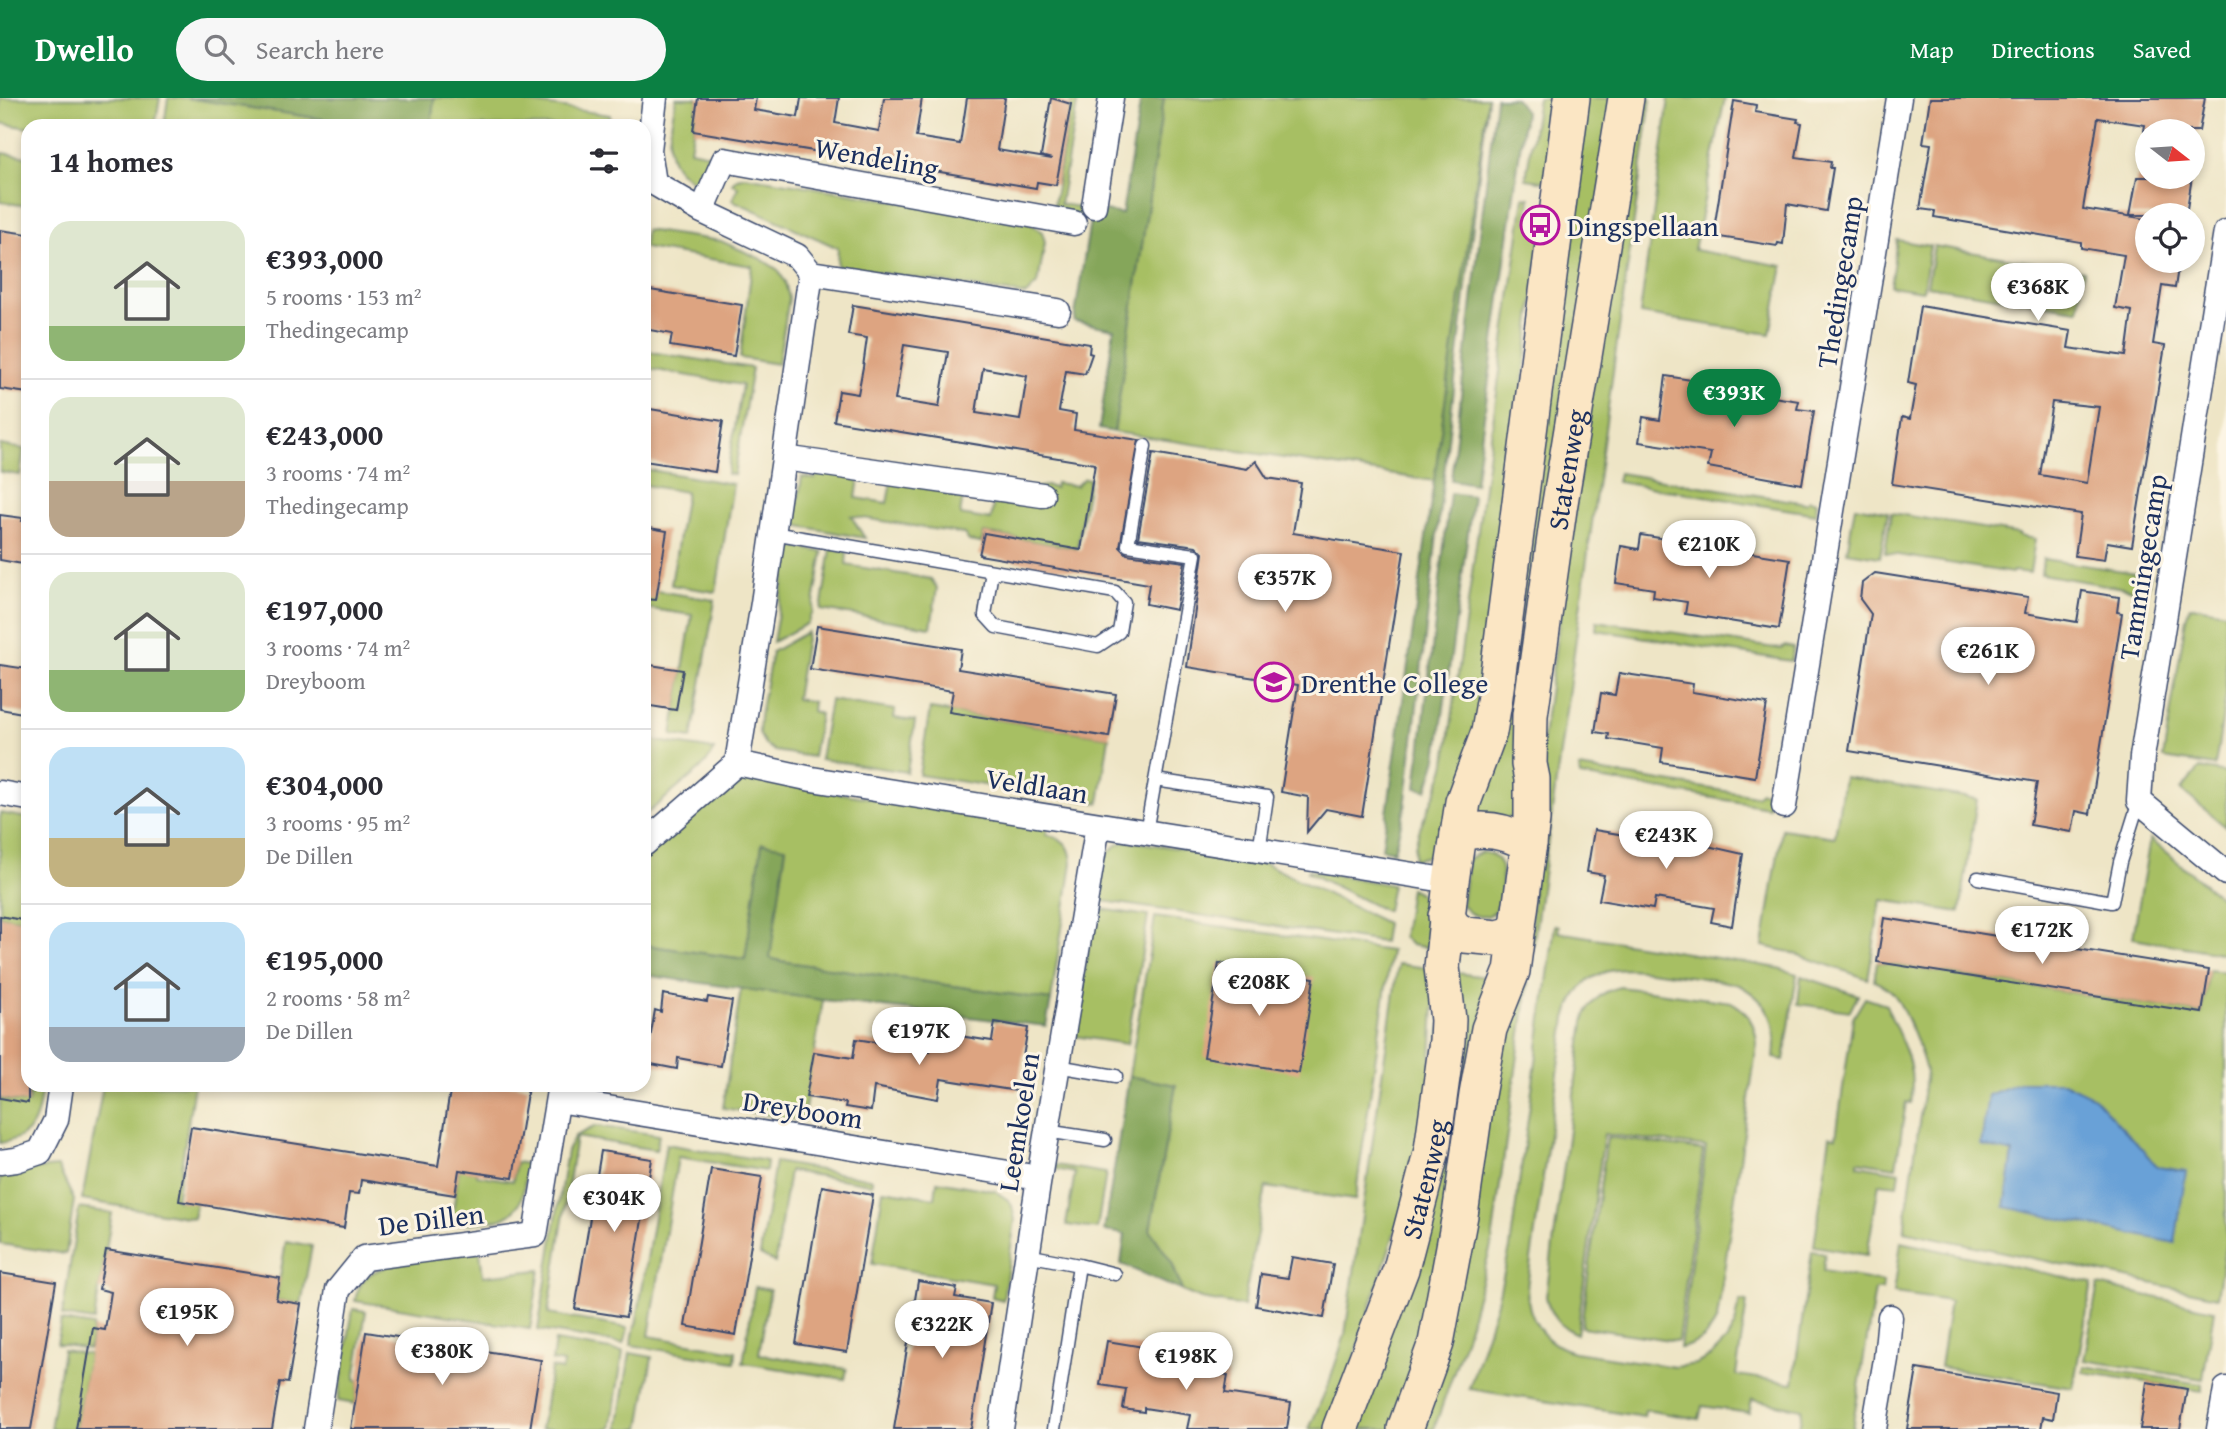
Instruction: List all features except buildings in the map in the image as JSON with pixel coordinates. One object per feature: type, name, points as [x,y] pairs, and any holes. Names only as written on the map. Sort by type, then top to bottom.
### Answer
[{"type":"street","points":[[1094,206],[1111,98]]},
{"type":"street","name":"Statenweg","points":[[1340,1429],[1401,1269],[1432,1150],[1447,1041],[1448,1020],[1442,967],[1446,916],[1463,802],[1489,732],[1495,696],[1572,98]]},
{"type":"street","name":"Statenweg","points":[[1405,1429],[1436,1343],[1460,1214],[1489,1030],[1511,971],[1533,798],[1530,715],[1559,509],[1626,98]]},
{"type":"street","name":"Thedingecamp","points":[[1784,806],[1899,98]]},
{"type":"street","points":[[650,99],[650,119]]},
{"type":"street","name":"Wendeling","points":[[702,211],[724,160],[1074,223]]},
{"type":"street","points":[[651,163],[654,183],[702,211],[797,256],[811,273],[1058,311]]},
{"type":"street","name":"Tammingecamp","points":[[2139,801],[2142,757],[2226,232]]},
{"type":"street","points":[[651,838],[737,763],[811,273]]},
{"type":"street","points":[[784,458],[1042,495]]},
{"type":"street","name":"Veldlaan","points":[[737,763],[811,779],[1451,881]]},
{"type":"street","points":[[0,793],[21,797]]},
{"type":"street","points":[[2139,801],[2226,873]]},
{"type":"street","name":"Leemkoelen","points":[[1001,1429],[1046,1131],[1098,825]]},
{"type":"street","points":[[1458,834],[1477,829],[1495,831],[1516,836],[1529,844]]},
{"type":"street","points":[[1446,916],[1454,928],[1465,935],[1498,938],[1509,935],[1518,927]]},
{"type":"street","points":[[0,1162],[40,1152],[56,1120],[60,1092]]},
{"type":"street","name":"Dreyboom","points":[[559,1092],[1039,1178]]},
{"type":"street","name":"De Dillen","points":[[316,1429],[338,1290],[364,1258],[535,1235],[559,1092]]},
{"type":"street","points":[[1874,1429],[1890,1317]]},
{"type":"street","points":[[2219,1429],[2226,1389]]},
{"type":"lane","points":[[1145,446],[1128,545],[1195,555],[1146,832]]},
{"type":"lane","points":[[773,533],[1115,592],[1124,602],[1119,632],[1098,646],[996,627],[985,615],[992,571]]},
{"type":"lane","points":[[1155,780],[1266,797],[1259,851]]},
{"type":"lane","points":[[1978,878],[2112,902],[2120,862],[2139,801]]},
{"type":"lane","points":[[1057,1066],[1116,1076]]},
{"type":"lane","points":[[1046,1131],[1105,1140]]},
{"type":"lane","points":[[1027,1255],[1115,1274]]},
{"type":"lane","points":[[1054,1429],[1079,1265]]},
{"type":"green space","points":[[0,98],[160,98],[156,119],[21,119],[21,127],[0,123]]},
{"type":"green space","points":[[168,98],[187,98],[322,119],[165,119]]},
{"type":"green space","points":[[187,98],[434,98],[432,119],[323,119]]},
{"type":"green space","points":[[434,98],[497,98],[610,115],[610,119],[432,119]]},
{"type":"green space","points":[[676,98],[697,98],[698,101],[690,150],[709,154],[705,183],[701,186],[678,168],[669,149]]},
{"type":"green space","points":[[1072,98],[1078,98],[1060,204],[1092,209],[1091,217],[1053,210]]},
{"type":"green space","points":[[1141,98],[1164,98],[1114,432],[1099,429],[1114,329],[1074,321],[1092,209],[1122,214]]},
{"type":"green space","points":[[1164,98],[1488,98],[1435,481],[1114,432]]},
{"type":"green space","points":[[1488,98],[1405,808],[1394,851],[1382,849]]},
{"type":"green space","points":[[1496,98],[1515,98],[1525,112],[1475,484],[1451,480]]},
{"type":"green space","points":[[1538,98],[1559,98],[1547,182],[1526,179]]},
{"type":"green space","points":[[1578,98],[1620,98],[1525,819],[1469,817]]},
{"type":"green space","points":[[1633,98],[1651,98],[1530,958],[1538,772]]},
{"type":"green space","points":[[1669,98],[1725,98],[1694,250],[1783,266],[1770,334],[1640,314]]},
{"type":"green space","points":[[3,153],[21,156],[21,205],[0,202]]},
{"type":"green space","points":[[745,176],[1030,223],[1042,232],[1045,242],[1038,283],[1026,295],[837,266],[838,248],[732,200],[738,187],[732,183]]},
{"type":"green space","points":[[1524,197],[1530,198],[1527,222],[1542,225],[1484,716],[1441,845],[1428,856],[1414,860],[1418,835],[1446,762]]},
{"type":"green space","points":[[651,231],[721,241],[778,270],[785,282],[789,298],[778,364],[740,358],[752,266],[651,249]]},
{"type":"green space","points":[[1897,240],[1930,246],[1923,291],[1890,286]]},
{"type":"green space","points":[[1934,246],[2084,271],[2078,310],[1927,286]]},
{"type":"green space","points":[[651,352],[752,368],[734,475],[727,474],[742,385],[651,369]]},
{"type":"green space","points":[[0,445],[21,448],[20,475],[0,472]]},
{"type":"green space","points":[[651,470],[733,484],[716,592],[671,585],[686,492],[651,486]]},
{"type":"green space","points":[[817,471],[859,478],[856,498],[887,503],[892,477],[964,489],[960,515],[991,520],[995,494],[1047,486],[1055,488],[1056,483],[1076,486],[1084,478],[1089,479],[1077,549],[984,533],[981,543],[969,541],[964,534],[851,516],[865,538],[794,525],[802,477],[815,479]]},
{"type":"green space","points":[[1619,473],[1806,503],[1809,500],[1817,502],[1816,514],[1617,482]]},
{"type":"green space","points":[[1450,493],[1473,496],[1437,758],[1427,790],[1416,788]]},
{"type":"green space","points":[[1855,506],[1888,512],[1880,557],[1847,552]]},
{"type":"green space","points":[[1891,513],[2035,539],[2030,573],[2012,573],[1885,553]]},
{"type":"green space","points":[[790,546],[823,552],[808,623],[773,642]]},
{"type":"green space","points":[[831,549],[847,552],[846,565],[931,579],[937,588],[931,627],[821,610]]},
{"type":"green space","points":[[2043,559],[2150,575],[2147,592],[2041,574]]},
{"type":"green space","points":[[651,590],[715,600],[692,738],[672,735],[692,615],[651,609]]},
{"type":"green space","points":[[2190,606],[2226,612],[2226,696],[2215,766],[2163,758]]},
{"type":"green space","points":[[1597,621],[1781,649],[1785,646],[1794,648],[1791,661],[1596,630]]},
{"type":"green space","points":[[807,632],[796,699],[813,702],[812,711],[820,714],[813,757],[775,751],[765,744],[759,734],[772,652]]},
{"type":"green space","points":[[830,700],[895,710],[894,718],[915,721],[907,772],[820,759]]},
{"type":"green space","points":[[930,709],[1109,737],[1099,803],[919,775]]},
{"type":"green space","points":[[651,740],[714,750],[699,770],[651,810]]},
{"type":"green space","points":[[1579,768],[1756,796],[1761,792],[1770,794],[1768,807],[1580,776]]},
{"type":"green space","points":[[2200,768],[2226,773],[2226,827],[2181,790]]},
{"type":"green space","points":[[1844,777],[1977,799],[1960,912],[1881,900],[1868,979],[1790,952],[1763,946],[1782,829],[1835,837]]},
{"type":"green space","points":[[752,779],[1048,827],[1046,835],[1058,838],[1065,844],[1072,863],[1051,1000],[769,958],[786,848],[763,844],[745,959],[651,946],[651,852],[733,782]]},
{"type":"green space","points":[[0,813],[21,817],[21,920],[0,916]]},
{"type":"green space","points":[[2150,839],[2226,902],[2226,954],[2133,938]]},
{"type":"green space","points":[[1129,841],[1258,860],[1386,923],[1383,942],[1096,900],[1107,855],[1119,844]]},
{"type":"green space","points":[[762,843],[786,847],[770,958],[1051,1000],[1046,1026],[823,1000],[651,976],[651,946],[745,959]]},
{"type":"green space","points":[[1481,852],[1493,855],[1502,872],[1500,901],[1490,915],[1485,916],[1470,913],[1462,905],[1468,859]]},
{"type":"green space","points":[[1308,870],[1392,885],[1387,910],[1307,872]]},
{"type":"green space","points":[[1410,888],[1419,893],[1429,906],[1435,949],[1411,945],[1403,937]]},
{"type":"green space","points":[[1095,908],[1148,916],[1127,1044],[1074,1036]]},
{"type":"green space","points":[[1155,917],[1391,951],[1355,1200],[1266,1187],[1243,1306],[1201,1299],[1182,1291],[1172,1263],[1150,1230],[1176,1085],[1129,1076]]},
{"type":"green space","points":[[1555,925],[1559,926],[1558,932],[1778,968],[1797,974],[1784,1060],[1774,1058],[1775,1034],[1765,1006],[1739,985],[1655,971],[1622,969],[1595,976],[1583,985],[1566,1018],[1527,1287],[1530,1309],[1539,1328],[1554,1343],[1574,1352],[1675,1367],[1696,1364],[1711,1356],[1726,1341],[1735,1325],[1740,1301],[1747,1302],[1736,1375],[1793,1383],[1812,1251],[1825,1254],[1823,1271],[1883,1282],[1882,1290],[1875,1290],[1852,1429],[1799,1429],[1802,1409],[1752,1399],[1749,1413],[1702,1406],[1699,1419],[1645,1410],[1644,1417],[1469,1389],[1497,1302],[1510,1248]]},
{"type":"green space","points":[[1877,962],[2202,1013],[2209,970],[2226,972],[2226,1241],[2217,1297],[1904,1231],[1926,1073],[1917,1044],[1897,1000],[1889,989],[1874,981]],"holes":[[[2021,1082],[2063,1082],[2094,1097],[2158,1167],[2186,1171],[2175,1242],[2006,1207]]]},
{"type":"green space","points":[[1398,964],[1436,969],[1427,1132],[1331,1429],[1309,1429],[1329,1383],[1345,1335]]},
{"type":"green space","points":[[1450,972],[1501,979],[1454,1215],[1394,1429],[1347,1429],[1383,1339]]},
{"type":"green space","points":[[1801,976],[1858,995],[1850,1011],[1798,1004]]},
{"type":"green space","points":[[1515,981],[1528,983],[1492,1242],[1466,1337],[1434,1429],[1411,1429]]},
{"type":"green space","points":[[1620,987],[1731,1002],[1746,1014],[1756,1037],[1717,1319],[1702,1338],[1680,1348],[1706,1147],[1604,1134],[1577,1334],[1556,1320],[1546,1296],[1584,1022],[1596,999]]},
{"type":"green space","points":[[741,988],[823,1000],[803,1121],[723,1108]]},
{"type":"green space","points":[[1865,998],[1886,1005],[1906,1052],[1912,1076],[1910,1103],[1906,1102],[1896,1167],[1858,1161],[1858,1165],[1900,1172],[1898,1185],[1879,1183],[1867,1255],[1814,1246],[1830,1136],[1836,1137],[1853,1018]]},
{"type":"green space","points":[[1129,1076],[1176,1085],[1150,1230],[1172,1263],[1182,1291],[1121,1264],[1125,1234],[1104,1231]]},
{"type":"green space","points":[[30,1092],[41,1092],[33,1125],[21,1136],[0,1143],[0,1099],[28,1103]]},
{"type":"green space","points":[[102,1092],[193,1092],[176,1200],[196,1203],[193,1218],[82,1200]]},
{"type":"green space","points":[[596,1126],[659,1135],[656,1150],[576,1137],[548,1314],[628,1328],[624,1344],[538,1330],[567,1151],[575,1136]]},
{"type":"green space","points":[[1607,1137],[1703,1150],[1678,1341],[1581,1327]]},
{"type":"green space","points":[[666,1144],[767,1161],[766,1171],[678,1157],[649,1336],[736,1351],[735,1362],[631,1345]]},
{"type":"green space","points":[[516,1162],[527,1164],[523,1193],[515,1210],[499,1219],[451,1225],[459,1169],[476,1172],[476,1175],[513,1181]]},
{"type":"green space","points":[[775,1162],[872,1179],[872,1184],[789,1171],[775,1263],[760,1255]]},
{"type":"green space","points":[[1055,1165],[1106,1173],[1097,1229],[1066,1225],[1075,1173],[1055,1169]]},
{"type":"green space","points":[[58,1167],[74,1200],[66,1254],[0,1244],[0,1172]]},
{"type":"green space","points":[[937,1181],[995,1191],[1012,1206],[1015,1220],[1003,1300],[992,1297],[994,1284],[872,1264],[883,1190],[935,1198]]},
{"type":"green space","points":[[79,1208],[112,1213],[94,1321],[62,1316]]},
{"type":"green space","points":[[286,1241],[312,1246],[301,1304],[276,1300]]},
{"type":"green space","points":[[1901,1242],[2092,1283],[2073,1388],[1940,1367],[1950,1301],[1894,1293]]},
{"type":"green space","points":[[480,1251],[483,1276],[540,1270],[530,1329],[355,1301],[364,1279],[384,1268],[384,1262]]},
{"type":"green space","points":[[2098,1285],[2214,1310],[2203,1379],[2084,1360]]},
{"type":"green space","points":[[755,1287],[770,1290],[759,1354],[847,1369],[845,1379],[743,1363]]},
{"type":"green space","points":[[353,1309],[366,1311],[355,1379],[359,1381],[355,1404],[338,1401]]},
{"type":"green space","points":[[61,1321],[93,1326],[89,1349],[57,1344]]},
{"type":"green space","points":[[555,1341],[623,1352],[611,1429],[541,1429],[551,1368],[562,1370],[563,1363],[552,1361]]},
{"type":"green space","points":[[63,1350],[89,1354],[76,1429],[50,1429]]},
{"type":"green space","points":[[630,1353],[652,1357],[640,1429],[618,1429]]},
{"type":"green space","points":[[2084,1366],[2202,1384],[2202,1391],[2083,1372]]},
{"type":"water","points":[[2021,1082],[2063,1082],[2094,1097],[2158,1167],[2186,1171],[2175,1243],[2005,1207],[2013,1153],[1981,1145],[1988,1095]]},
{"type":"place","name":"Dingspellaan","points":[[1540,225]]},
{"type":"place","name":"Drenthe College","points":[[1274,682]]}]
